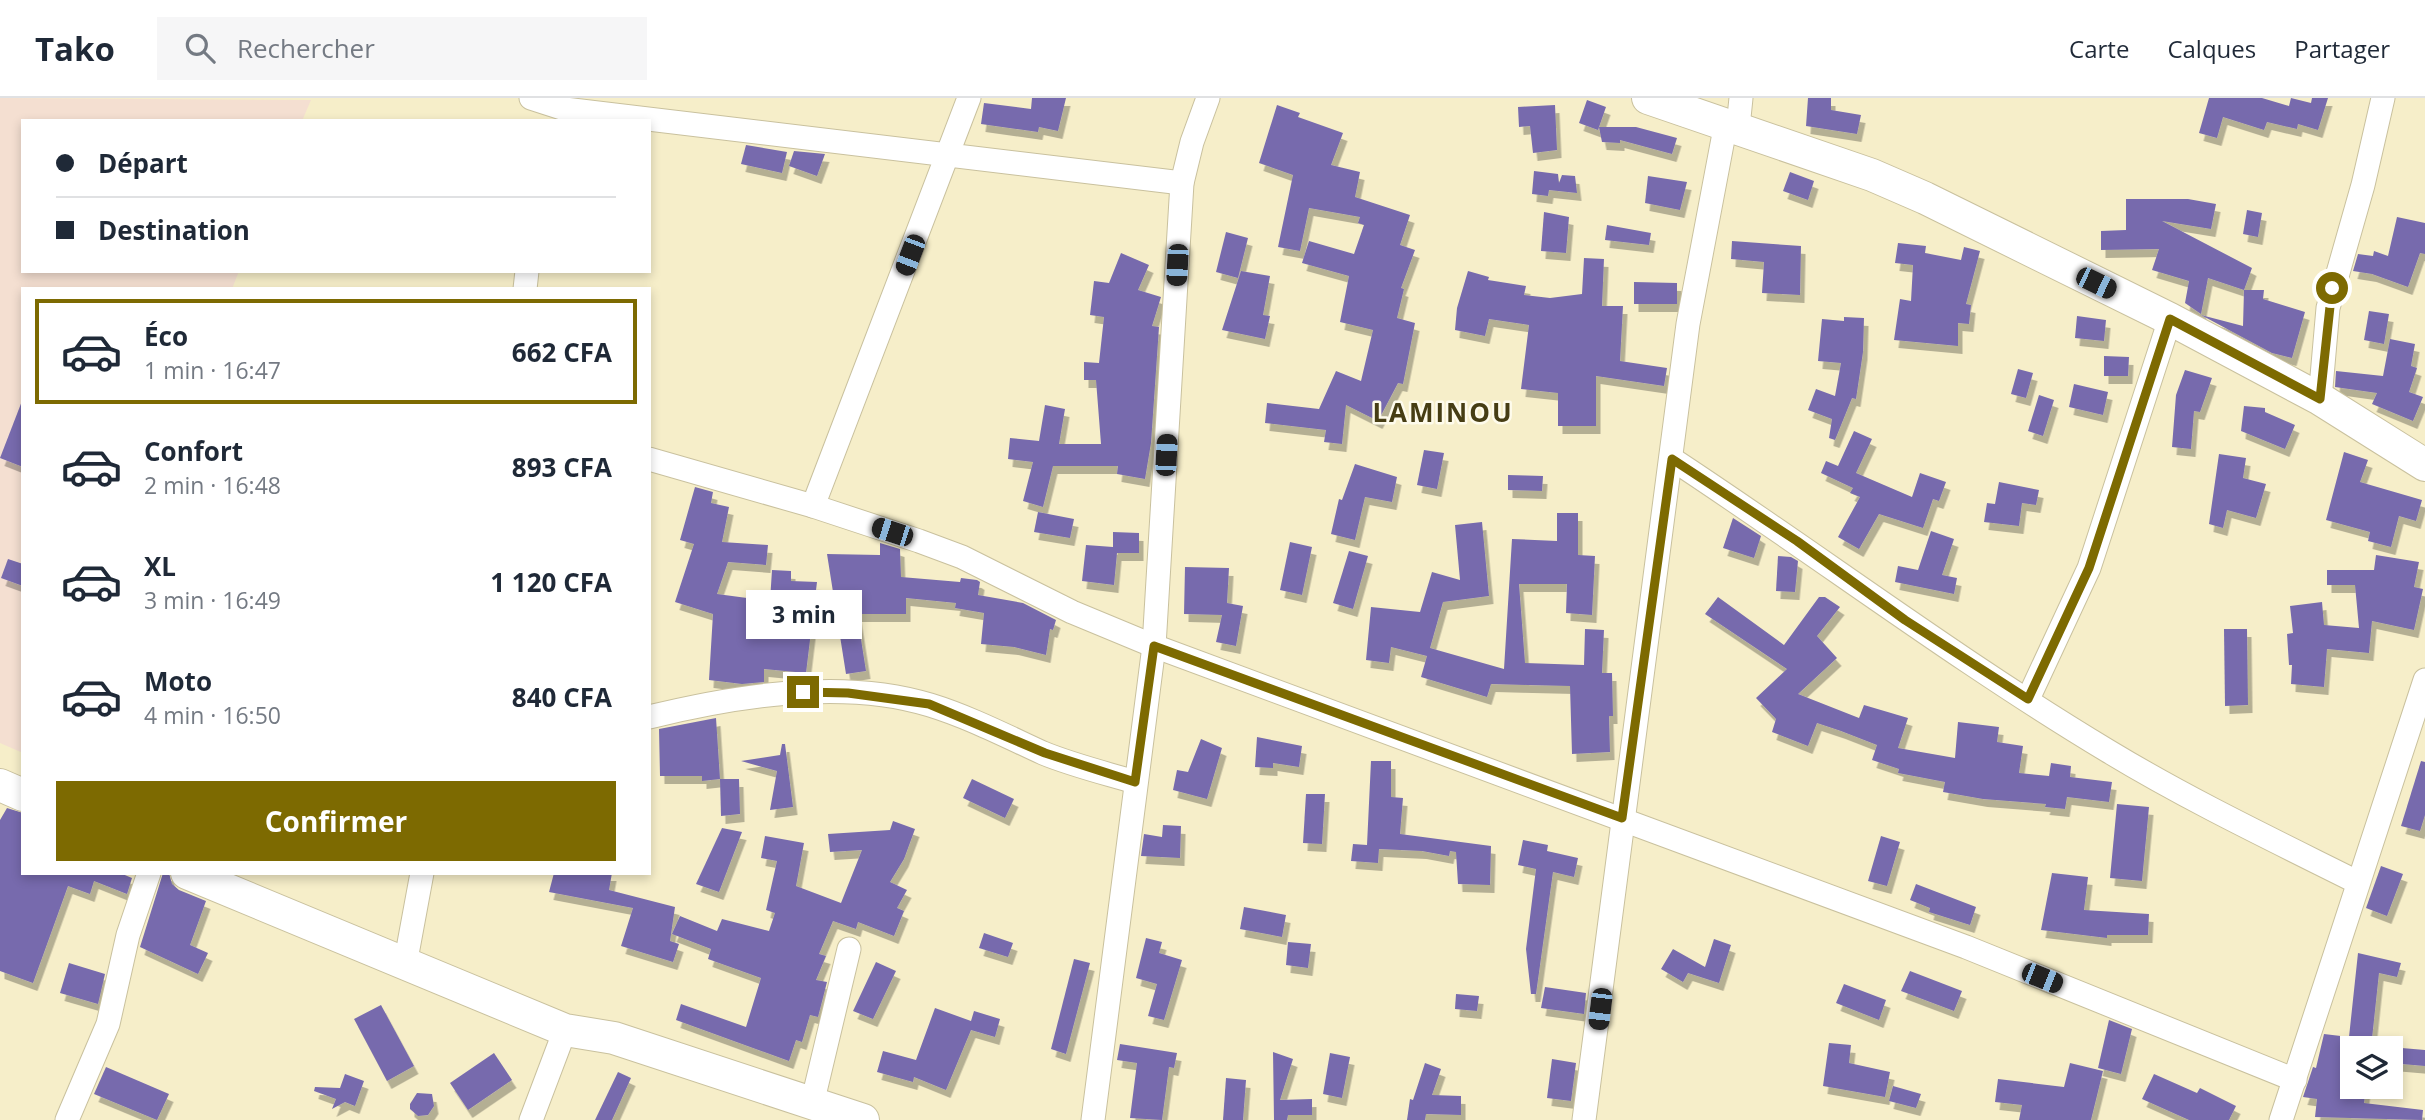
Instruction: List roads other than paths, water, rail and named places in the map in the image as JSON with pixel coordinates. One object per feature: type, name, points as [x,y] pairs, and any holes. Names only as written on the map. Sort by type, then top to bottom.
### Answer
[{"type":"street","points":[[531,98],[565,109],[648,119]]},
{"type":"street","points":[[813,506],[969,98]]},
{"type":"street","points":[[1093,1120],[1154,646],[1182,183],[1192,142],[1208,98]]},
{"type":"street","points":[[1648,98],[1735,116],[1925,198],[2170,319],[2320,399],[2425,465]]},
{"type":"street","points":[[2320,399],[2328,308],[2363,185],[2383,98]]},
{"type":"street","points":[[1584,1120],[1688,324],[1735,116]]},
{"type":"street","points":[[651,119],[1182,183]]},
{"type":"street","points":[[2028,699],[2089,568],[2170,319]]},
{"type":"street","points":[[1672,459],[1797,541],[1905,620],[2028,699],[2189,798],[2357,881]]},
{"type":"street","points":[[651,460],[813,506],[962,557],[1072,612],[1154,646],[1966,947],[2295,1080]]},
{"type":"street","points":[[2281,1120],[2357,881],[2425,680]]},
{"type":"street","points":[[651,717],[803,692],[903,699],[929,704],[1045,753],[1135,782]]},
{"type":"street","points":[[67,1120],[108,1024],[128,935],[148,875]]},
{"type":"street","points":[[192,875],[565,1030],[614,1038],[821,1111],[863,1120]]},
{"type":"street","points":[[405,965],[422,875]]},
{"type":"street","points":[[821,1111],[849,949]]},
{"type":"street","points":[[531,1120],[565,1030]]},
{"type":"district","name":"LAMINOU","points":[[1443,412]]}]
